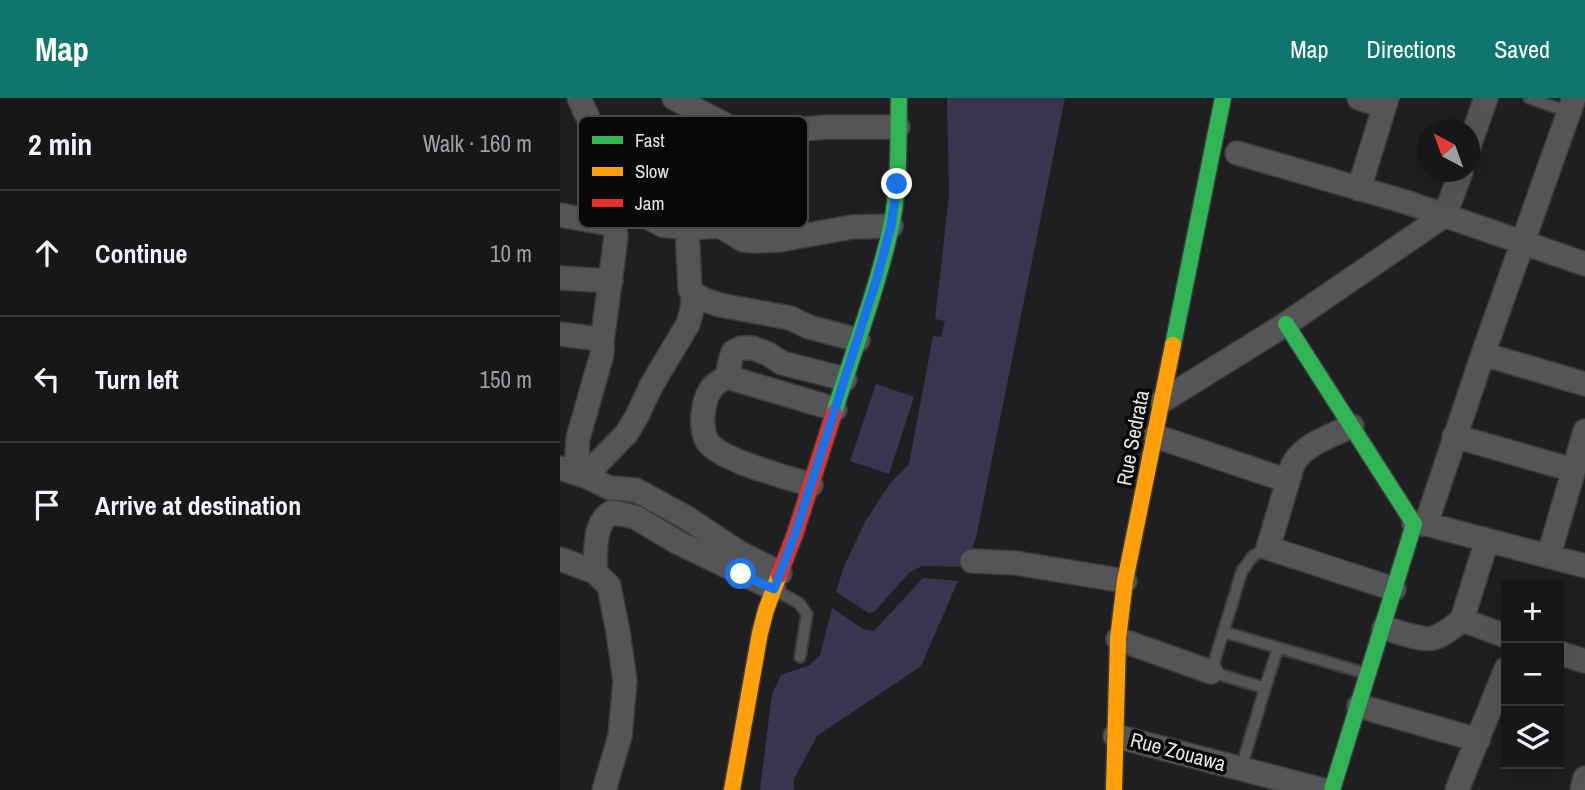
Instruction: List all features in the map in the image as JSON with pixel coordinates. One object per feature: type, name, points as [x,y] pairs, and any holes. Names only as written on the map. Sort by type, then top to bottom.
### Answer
[{"type":"street","points":[[579,98],[587,116]]},
{"type":"street","points":[[674,98],[708,116]]},
{"type":"street","points":[[732,790],[766,610],[811,485],[858,340],[891,226],[897,184],[899,98]]},
{"type":"street","name":"Rue Sedrata","points":[[1114,790],[1118,639],[1125,581],[1223,98]]},
{"type":"street","points":[[1359,98],[1386,102],[1359,188]]},
{"type":"street","points":[[1479,119],[1486,98]]},
{"type":"street","points":[[1319,789],[1359,706],[1394,589],[1454,436],[1572,105]]},
{"type":"street","points":[[808,129],[898,127]]},
{"type":"street","points":[[1237,153],[1446,215],[1585,264]]},
{"type":"street","points":[[1162,401],[1286,324],[1446,215],[1458,182]]},
{"type":"street","points":[[560,215],[578,218]]},
{"type":"street","points":[[723,228],[743,240],[756,241],[780,240],[852,227],[891,226]]},
{"type":"street","points":[[574,473],[578,438],[603,354],[602,342],[616,237],[613,228]]},
{"type":"street","points":[[574,473],[627,433],[688,324],[693,294],[690,289],[687,228]]},
{"type":"street","points":[[756,241],[762,228]]},
{"type":"street","points":[[560,278],[611,281]]},
{"type":"street","points":[[693,294],[720,305],[789,318],[808,327],[858,340]]},
{"type":"street","points":[[1286,324],[1420,524],[1585,566]]},
{"type":"street","points":[[560,334],[602,342]]},
{"type":"street","points":[[729,376],[733,352],[741,348],[753,348],[782,363],[845,379]]},
{"type":"street","points":[[1483,354],[1585,384]]},
{"type":"street","points":[[729,376],[835,409]]},
{"type":"street","points":[[729,376],[711,387],[707,398],[704,410],[707,441],[734,460],[811,485]]},
{"type":"street","points":[[1352,426],[1305,448],[1293,464],[1268,548],[1394,589]]},
{"type":"street","points":[[1549,555],[1585,431]]},
{"type":"street","points":[[1155,436],[1288,481]]},
{"type":"street","points":[[1454,436],[1573,470]]},
{"type":"street","points":[[574,473],[610,488],[636,490],[687,518],[777,581]]},
{"type":"street","points":[[595,572],[598,533],[605,516],[612,512],[635,517],[677,542],[777,581]]},
{"type":"street","points":[[1384,628],[1426,639],[1444,633],[1462,620],[1487,540]]},
{"type":"street","points":[[560,559],[595,572],[609,586],[618,632],[625,681],[620,736],[604,790]]},
{"type":"street","points":[[972,561],[1017,564],[1125,581]]},
{"type":"street","points":[[1462,620],[1501,634]]},
{"type":"street","points":[[1118,639],[1211,672]]},
{"type":"street","points":[[1564,655],[1585,661]]},
{"type":"street","points":[[1457,790],[1501,682]]},
{"type":"street","points":[[1359,706],[1478,740]]},
{"type":"street","name":"Rue Zouawa","points":[[1115,736],[1319,789]]},
{"type":"street","points":[[1582,790],[1585,778]]},
{"type":"lane","points":[[1528,98],[1572,105]]},
{"type":"lane","points":[[1265,688],[1211,672],[1242,571],[1246,563],[1268,548]]},
{"type":"lane","points":[[777,581],[800,603],[807,614],[800,657]]},
{"type":"lane","points":[[1224,632],[1369,674]]},
{"type":"lane","points":[[1241,769],[1278,648]]},
{"type":"shaded area","points":[[947,98],[1065,98],[976,538],[965,567],[922,566],[910,572],[874,612],[869,613],[836,592],[844,566],[866,520],[891,482],[909,464],[933,336],[941,337],[945,321],[935,319],[949,196]]},
{"type":"shaded area","points":[[876,384],[914,397],[889,474],[850,461]]},
{"type":"shaded area","points":[[923,578],[958,581],[921,666],[817,736],[794,779],[794,790],[760,790],[772,694],[781,675],[810,665],[820,655],[832,608],[863,629],[874,631]]},
{"type":"traffic: fast","points":[[834,413],[872,297],[891,227],[897,179],[899,98]]},
{"type":"traffic: fast","points":[[1173,345],[1223,98]]},
{"type":"traffic: fast","points":[[1286,324],[1414,524],[1332,790]]},
{"type":"traffic: slow","points":[[1114,790],[1118,639],[1125,581],[1173,345]]},
{"type":"traffic: slow","points":[[732,790],[760,633],[779,575]]},
{"type":"traffic: jam","points":[[779,575],[834,413]]},
{"type":"route","points":[[741,574],[774,589],[795,534],[877,278],[891,226],[897,184]]}]
